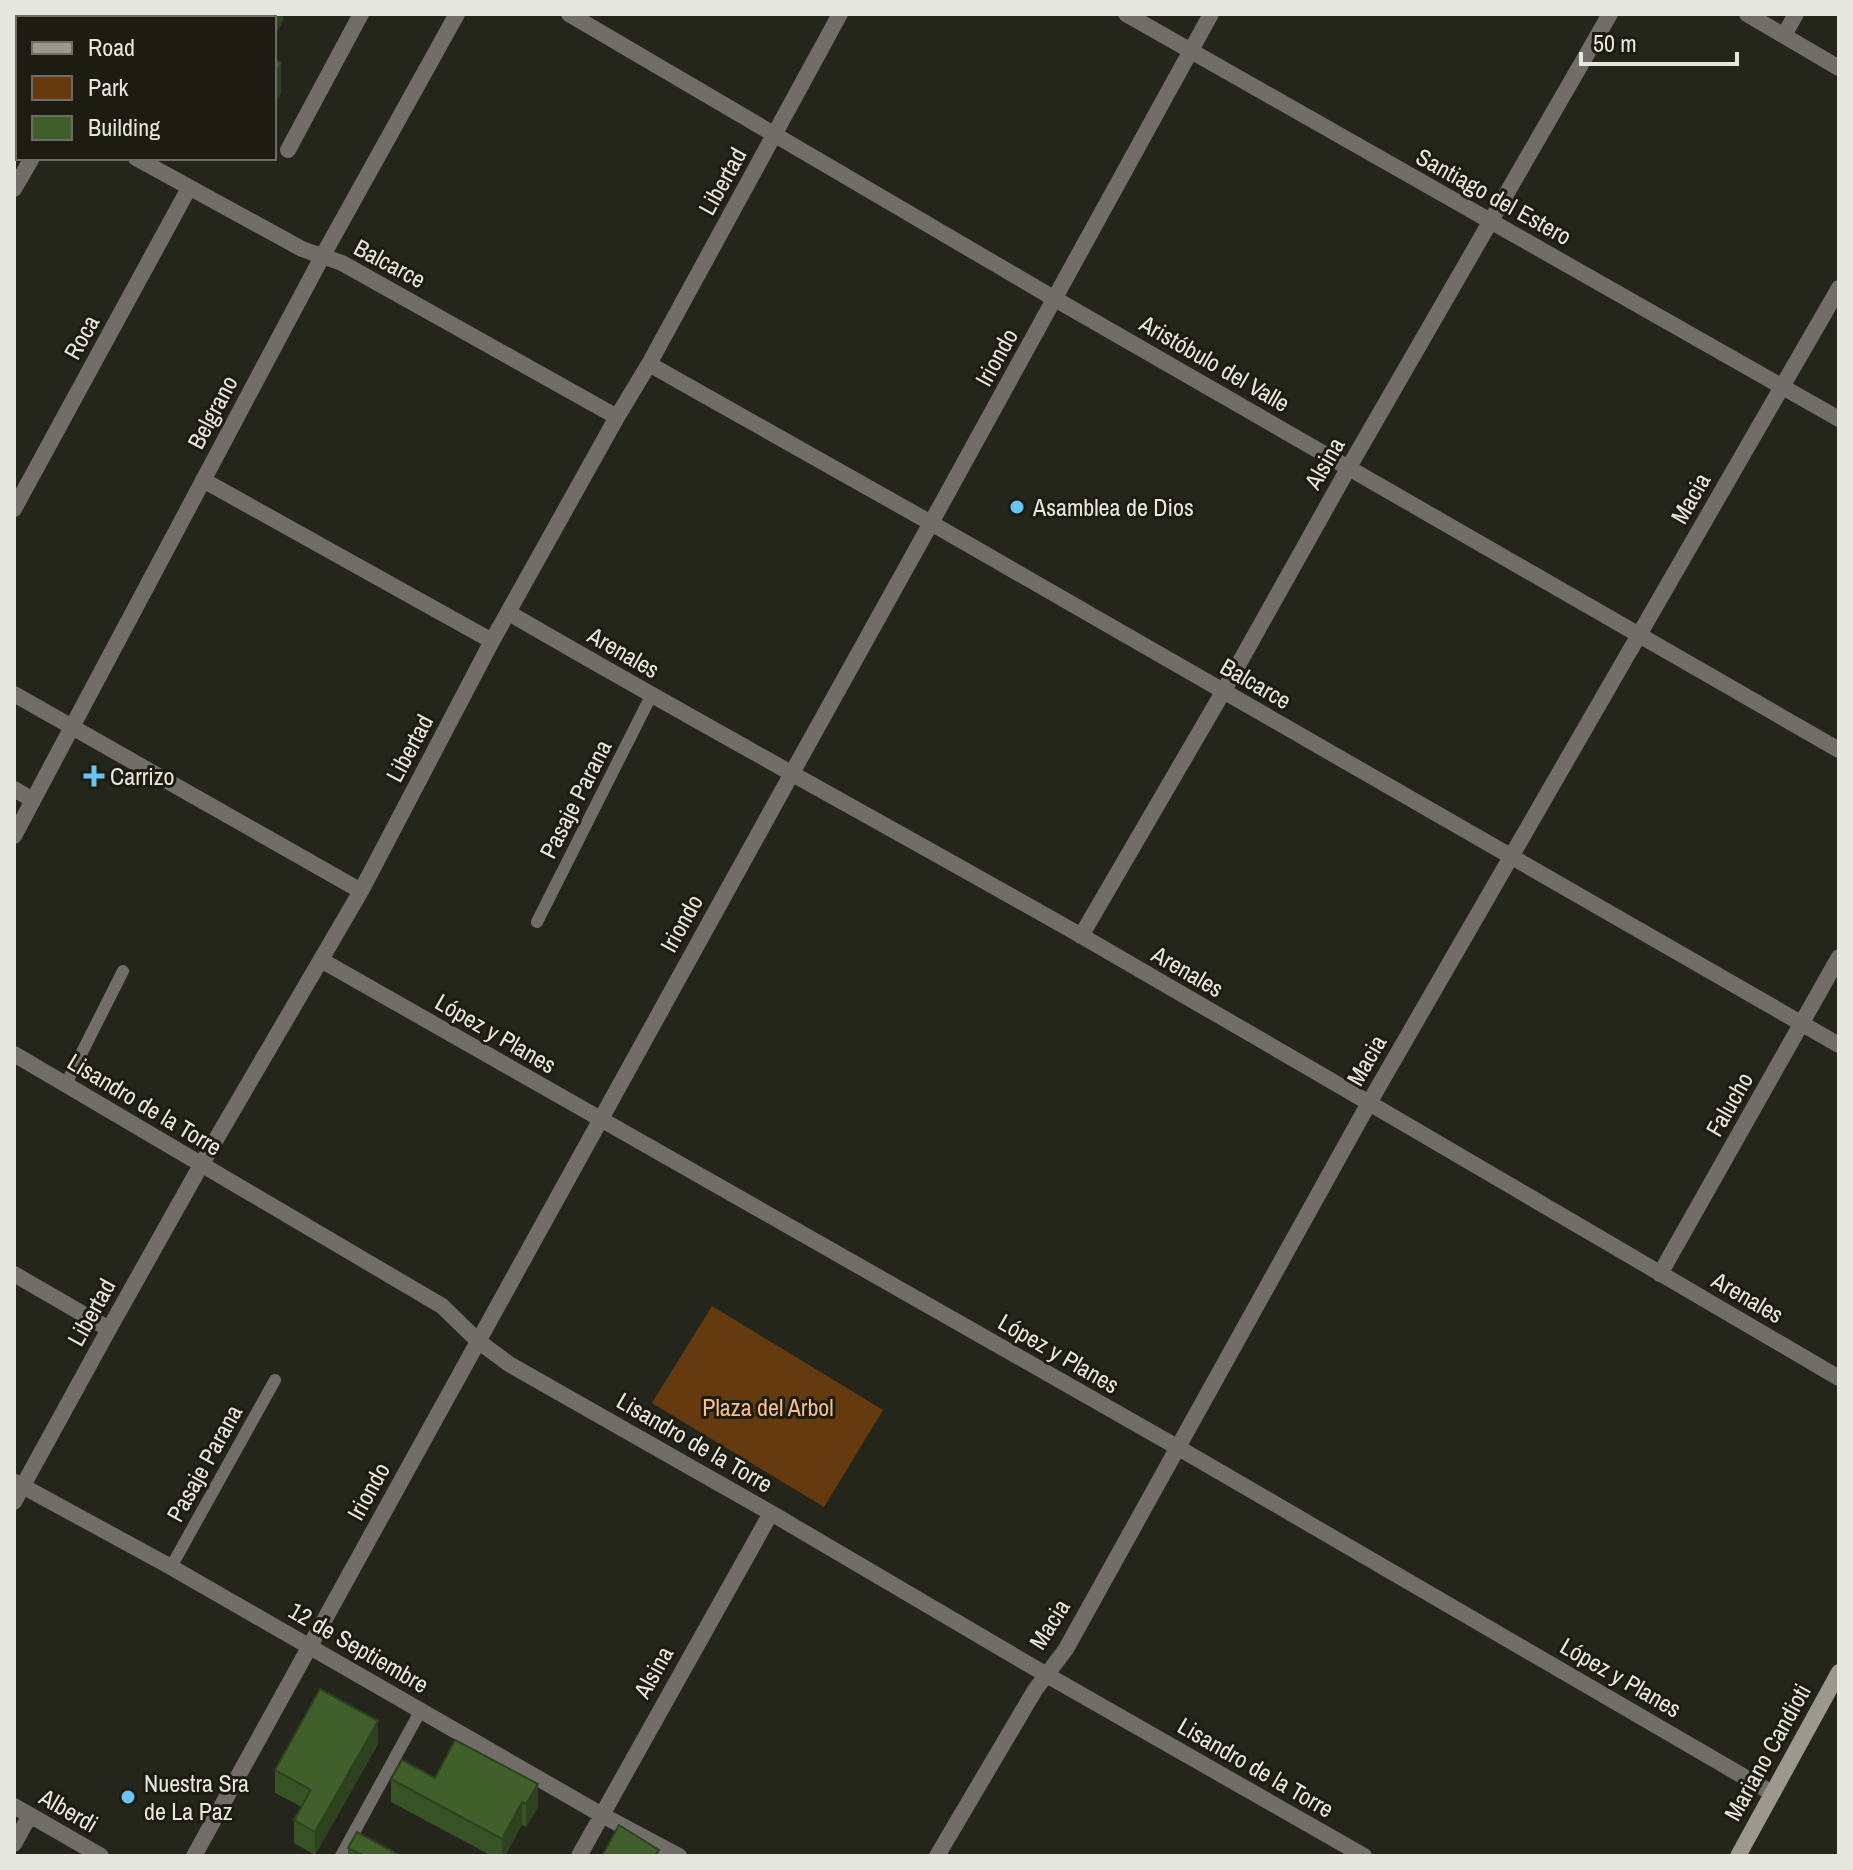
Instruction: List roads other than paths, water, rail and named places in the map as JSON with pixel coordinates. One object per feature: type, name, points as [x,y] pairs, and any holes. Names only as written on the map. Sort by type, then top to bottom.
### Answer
[{"type":"street","points":[[288,150],[361,14]]},
{"type":"street","name":"Belgrano","points":[[14,836],[322,257],[457,14]]},
{"type":"street","name":"Aristóbulo del Valle","points":[[569,14],[1055,299],[1839,750]]},
{"type":"street","name":"Libertad","points":[[14,1502],[18,1484],[361,891],[492,641],[649,364],[840,14]]},
{"type":"street","name":"Santiago del Estero","points":[[1126,14],[1839,419]]},
{"type":"street","name":"Iriondo","points":[[194,1856],[1211,14]]},
{"type":"street","name":"Alsina","points":[[1081,936],[1610,14]]},
{"type":"street","points":[[1747,14],[1839,68]]},
{"type":"street","points":[[1784,35],[1796,14]]},
{"type":"street","points":[[14,189],[31,160]]},
{"type":"street","name":"Balcarce","points":[[140,160],[302,249],[342,263],[617,417]]},
{"type":"street","name":"Roca","points":[[14,509],[189,188]]},
{"type":"street","name":"Macia","points":[[937,1856],[1045,1674],[1066,1649],[1369,1103],[1839,288]]},
{"type":"street","name":"Balcarce","points":[[649,364],[1839,1045]]},
{"type":"street","points":[[203,480],[492,641]]},
{"type":"street","name":"Arenales","points":[[509,613],[651,696],[1081,936],[1839,1378]]},
{"type":"street","points":[[14,694],[361,891]]},
{"type":"street","points":[[14,789],[33,800]]},
{"type":"street","name":"Falucho","points":[[1660,1274],[1839,957]]},
{"type":"street","name":"López y Planes","points":[[321,960],[1177,1447],[1772,1793]]},
{"type":"street","name":"Lisandro de la Torre","points":[[14,1054],[442,1306],[478,1341],[509,1364],[1364,1856]]},
{"type":"street","points":[[14,1274],[109,1329]]},
{"type":"street","name":"12 de Septiembre","points":[[18,1484],[171,1567],[602,1815],[679,1856]]},
{"type":"street","name":"Alsina","points":[[579,1856],[771,1513]]},
{"type":"street","name":"Mariano Candioti","points":[[1738,1856],[1839,1672]]},
{"type":"street","name":"Alberdi","points":[[14,1806],[101,1856]]},
{"type":"street","points":[[14,1844],[30,1815]]},
{"type":"lane","name":"Pasaje Parana","points":[[537,922],[651,696]]},
{"type":"lane","points":[[66,1084],[123,971]]},
{"type":"lane","name":"Pasaje Parana","points":[[171,1567],[275,1380]]},
{"type":"lane","points":[[341,1856],[421,1710]]},
{"type":"place","name":"Asamblea de Dios","points":[[1017,507]]},
{"type":"place","name":"Carrizo","points":[[94,776]]},
{"type":"place","name":"Nuestra Sra de La Paz","points":[[128,1797]]},
{"type":"park label","name":"Plaza del Arbol","points":[[768,1407]]}]
